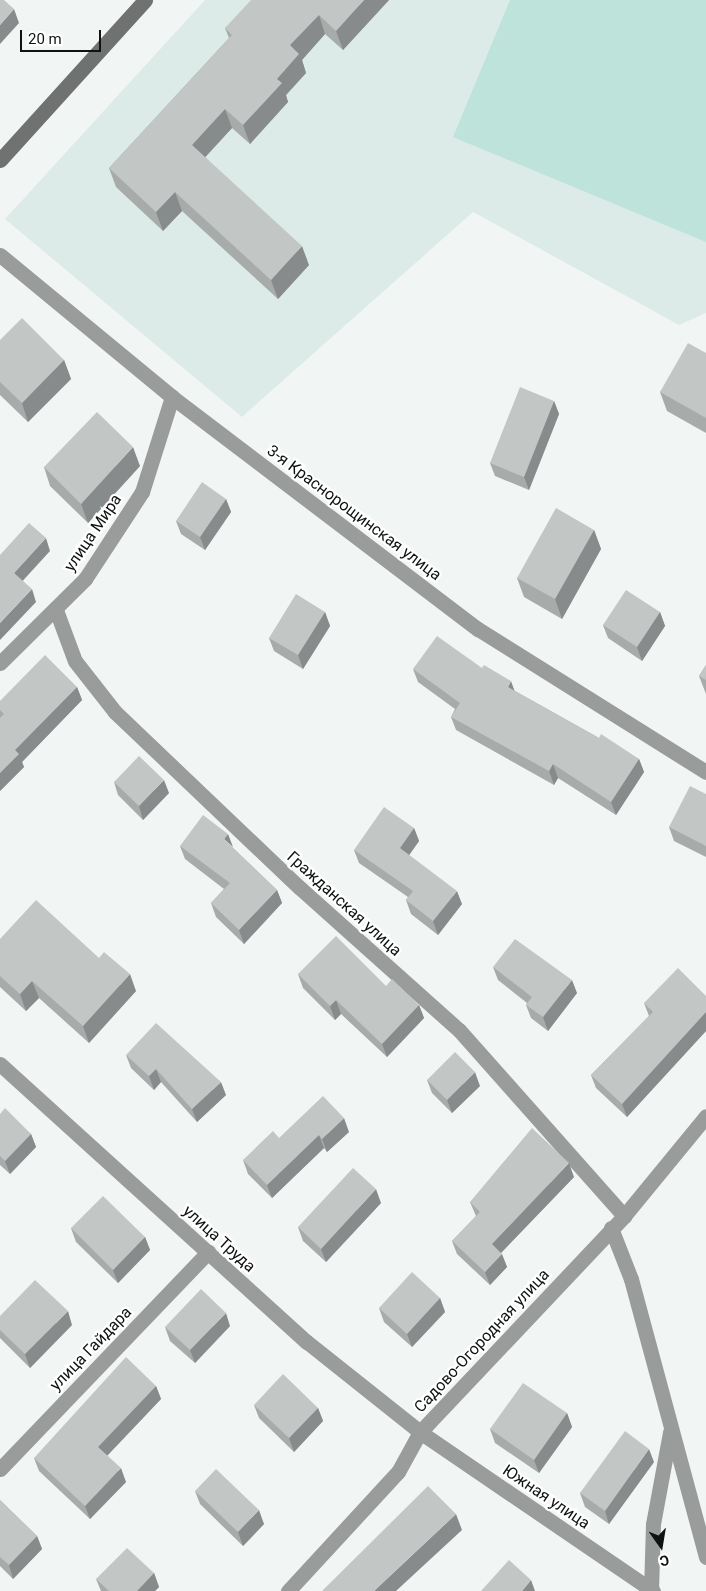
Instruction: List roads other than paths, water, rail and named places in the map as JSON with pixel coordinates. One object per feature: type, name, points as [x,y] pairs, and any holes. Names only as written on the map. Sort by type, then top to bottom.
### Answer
[{"type":"street","points":[[0,160],[145,0]]},
{"type":"street","name":"3-я Краснорощинская улица","points":[[0,255],[172,397],[478,629],[706,772]]},
{"type":"street","name":"улица Мира","points":[[0,663],[56,610],[85,579],[142,492],[172,397]]},
{"type":"street","name":"Гражданская улица","points":[[56,610],[75,661],[115,712],[300,888],[459,1030],[624,1216]]},
{"type":"street","name":"улица Труда","points":[[1,1067],[307,1342],[420,1432]]},
{"type":"street","name":"Садово-Огородная улица","points":[[288,1591],[398,1472],[420,1432],[624,1216],[706,1116]]},
{"type":"street","points":[[612,1228],[631,1279],[706,1557]]},
{"type":"street","name":"улица Гайдара","points":[[0,1469],[208,1252]]},
{"type":"street","points":[[652,1590],[653,1524],[671,1428]]},
{"type":"street","name":"Южная улица","points":[[420,1432],[652,1590]]}]
